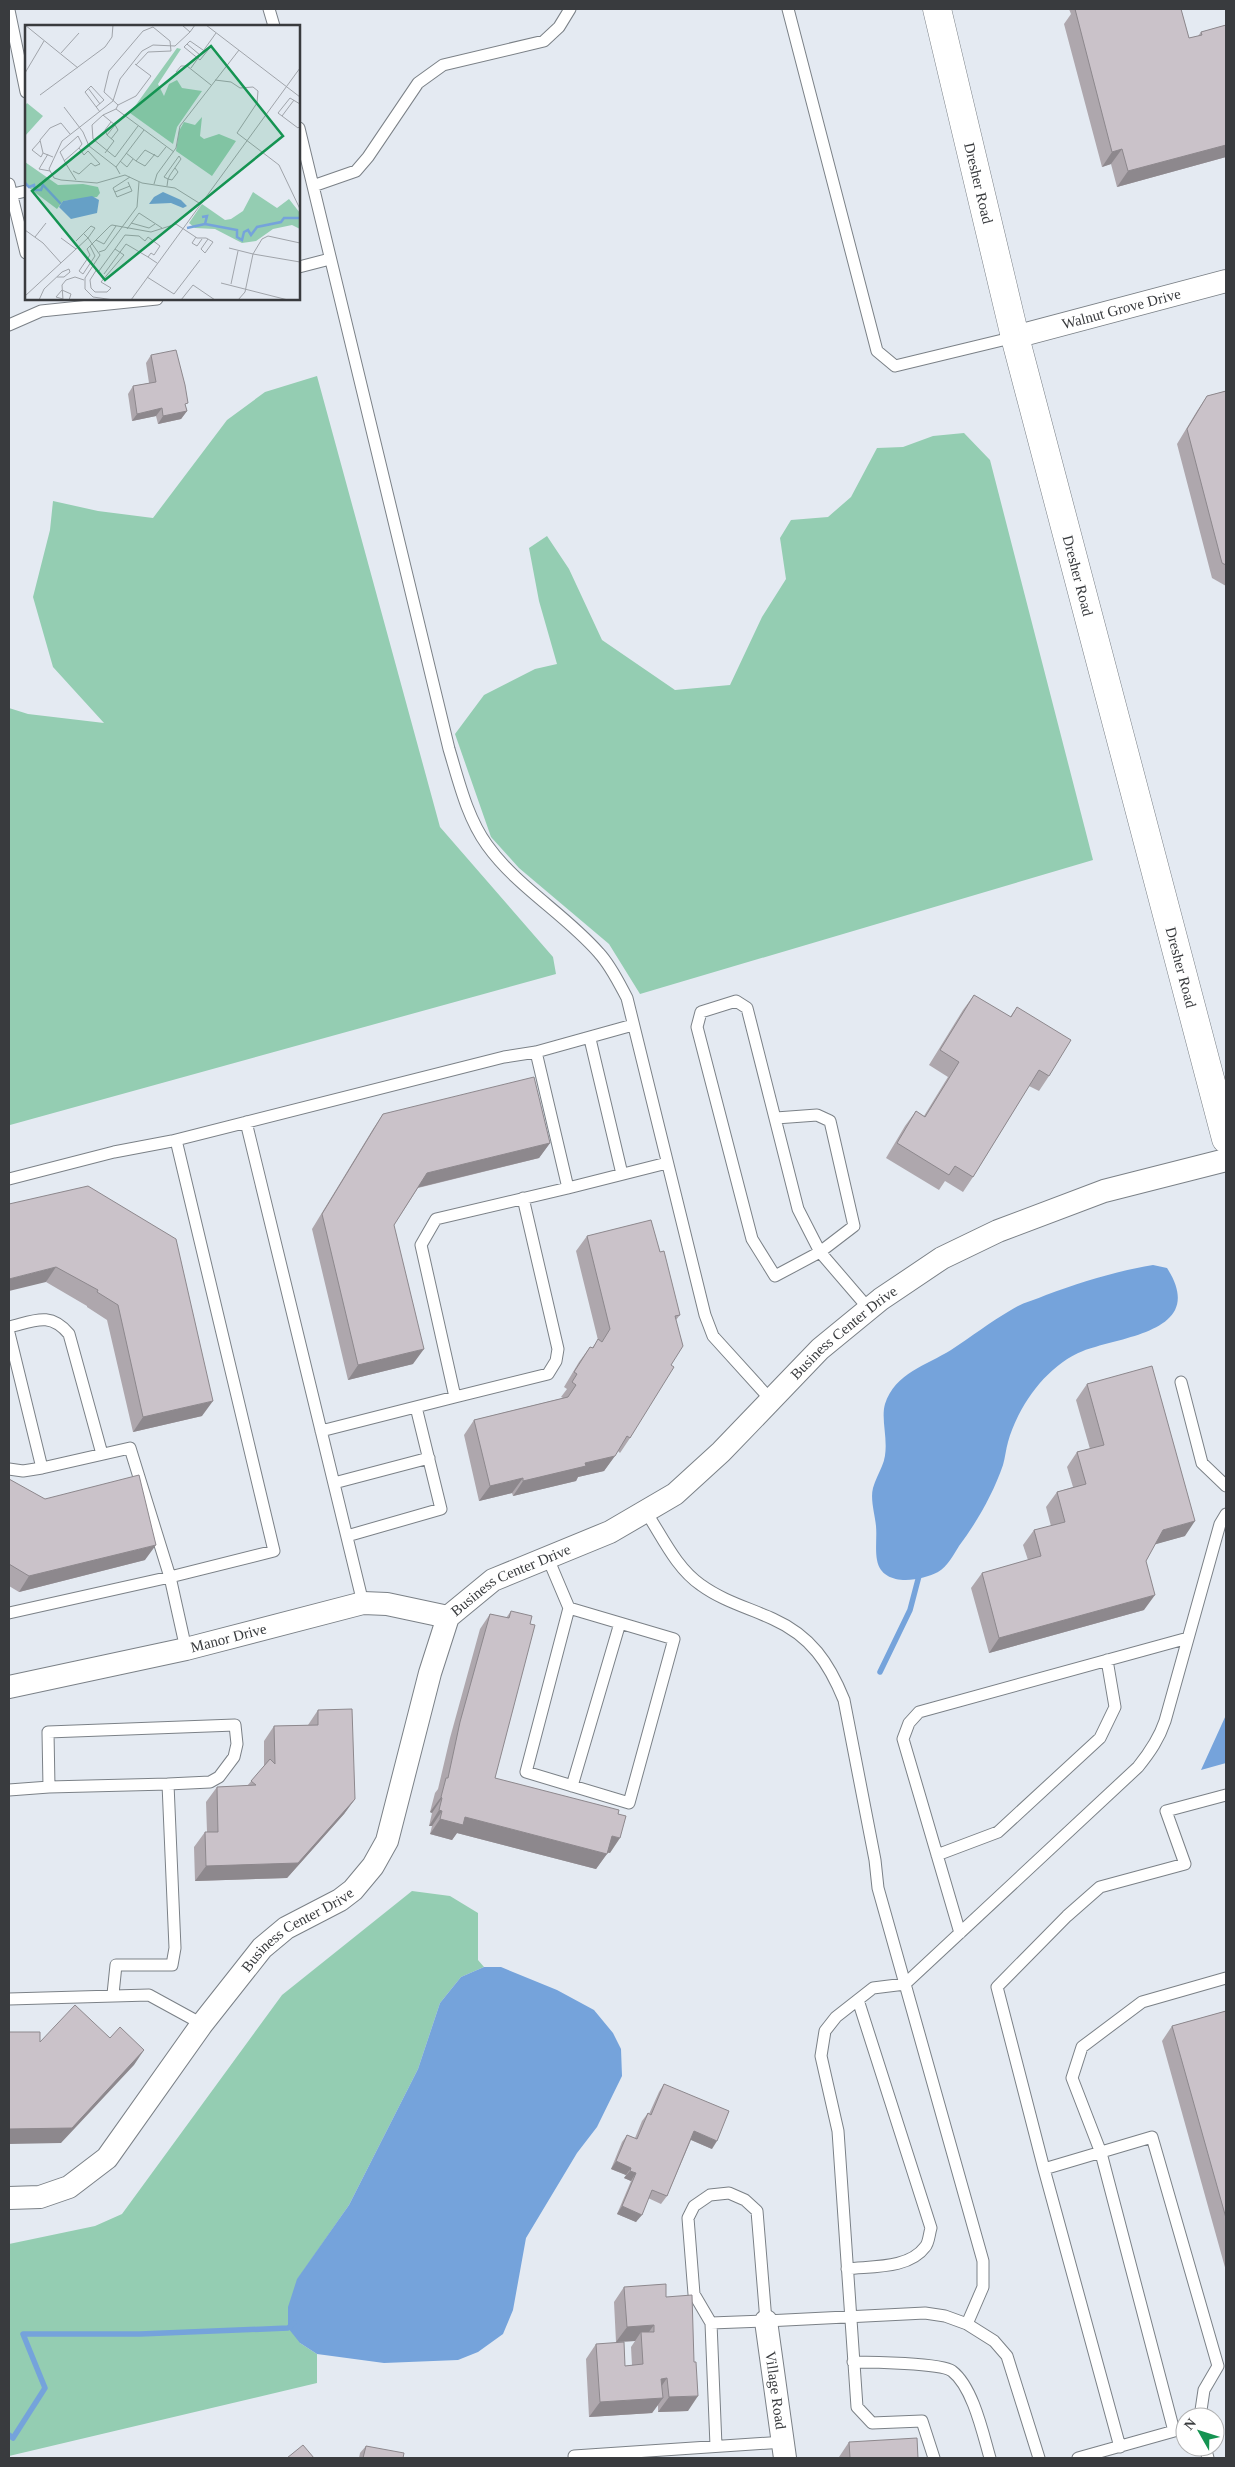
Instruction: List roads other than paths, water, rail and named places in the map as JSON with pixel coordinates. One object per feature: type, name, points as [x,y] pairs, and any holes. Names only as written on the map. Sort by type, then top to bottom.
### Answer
[{"type":"main road","name":"Dresher Road","points":[[937,9],[1015,336],[1226,1139]]},
{"type":"street","name":"Walnut Grove Drive","points":[[1015,336],[1226,281]]},
{"type":"street","name":"Business Center Drive","points":[[9,2198],[40,2197],[69,2187],[107,2158],[202,2024],[262,1948],[274,1937],[346,1895],[364,1878],[381,1854],[395,1814],[430,1674],[448,1617],[493,1580],[547,1556],[610,1532],[675,1494],[721,1452],[820,1349],[869,1309],[942,1258],[998,1230],[1104,1191],[1226,1160]]},
{"type":"street","name":"Manor Drive","points":[[9,1687],[186,1649],[363,1603],[387,1604],[448,1617]]},
{"type":"street","name":"Village Road","points":[[766,2321],[784,2450]]},
{"type":"lane","points":[[269,9],[274,25]]},
{"type":"lane","points":[[313,186],[346,176],[362,164],[411,91],[434,70],[443,65],[544,41],[559,27],[570,9]]},
{"type":"lane","points":[[788,9],[877,352],[895,366],[1015,336]]},
{"type":"lane","points":[[9,10],[25,87]]},
{"type":"lane","points":[[300,132],[449,750],[473,822],[486,844],[504,866],[599,953],[615,974],[627,998],[705,1315],[713,1336],[771,1400]]},
{"type":"lane","points":[[25,191],[10,191],[25,249]]},
{"type":"lane","points":[[300,267],[330,259]]},
{"type":"lane","points":[[38,300],[41,310]]},
{"type":"lane","points":[[9,324],[41,310],[146,300]]},
{"type":"lane","points":[[776,1118],[817,1115],[830,1121],[854,1226],[820,1252],[776,1276],[752,1239],[697,1027],[701,1012],[736,1001],[747,1008],[798,1208],[820,1252],[869,1309]]},
{"type":"lane","points":[[9,1179],[114,1152],[176,1140],[504,1057],[536,1052],[590,1039],[633,1025]]},
{"type":"lane","points":[[590,1039],[622,1174]]},
{"type":"lane","points":[[536,1052],[568,1188]]},
{"type":"lane","points":[[246,1122],[363,1603]]},
{"type":"lane","points":[[9,1613],[170,1578],[274,1551],[176,1140]]},
{"type":"lane","points":[[455,1397],[421,1245],[436,1219],[568,1188],[667,1162]]},
{"type":"lane","points":[[320,1431],[548,1374],[556,1361],[558,1349],[523,1198]]},
{"type":"lane","points":[[9,1327],[47,1319],[62,1325],[69,1334],[102,1454]]},
{"type":"lane","points":[[9,1332],[42,1468]]},
{"type":"lane","points":[[1181,1382],[1202,1463],[1226,1486]]},
{"type":"lane","points":[[347,1536],[441,1509],[416,1407]]},
{"type":"lane","points":[[9,1469],[23,1471],[42,1468],[130,1448],[170,1578],[186,1649]]},
{"type":"lane","points":[[334,1483],[429,1458]]},
{"type":"lane","points":[[646,1512],[681,1566],[700,1584],[736,1604],[773,1619],[803,1636],[821,1655],[834,1676],[844,1700],[876,1860],[878,1888],[984,2261],[983,2287],[968,2324]]},
{"type":"lane","points":[[934,2458],[922,2421],[872,2423],[857,2407],[838,2131],[821,2056],[825,2031],[836,2017],[873,1988],[905,1984],[1138,1767],[1149,1753],[1161,1733],[1220,1524],[1226,1514]]},
{"type":"lane","points":[[547,1556],[569,1608],[526,1772],[629,1803],[674,1639],[569,1608]]},
{"type":"lane","points":[[572,1786],[620,1623]]},
{"type":"lane","points":[[960,1933],[903,1740],[909,1723],[920,1712],[1188,1638]]},
{"type":"lane","points":[[937,1855],[998,1832],[1100,1738],[1115,1707],[1107,1660]]},
{"type":"lane","points":[[9,1790],[210,1782],[219,1777],[234,1757],[237,1744],[235,1725],[48,1732],[49,1787]]},
{"type":"lane","points":[[113,1994],[116,1965],[172,1965],[175,1948],[168,1784]]},
{"type":"lane","points":[[1120,2447],[1044,2169],[997,1987],[1067,1916],[1100,1887],[1185,1864],[1166,1810],[1226,1794]]},
{"type":"lane","points":[[1175,2412],[1101,2152],[1072,2078],[1082,2047],[1142,2002],[1226,1978]]},
{"type":"lane","points":[[9,1998],[113,1994],[149,1995],[202,2024]]},
{"type":"lane","points":[[847,2268],[901,2262],[916,2258],[927,2246],[931,2228],[858,2000]]},
{"type":"lane","points":[[1044,2169],[1152,2137],[1218,2366],[1204,2390],[1201,2407]]},
{"type":"lane","points":[[716,2446],[711,2323],[694,2294],[688,2218],[694,2206],[710,2195],[729,2193],[745,2200],[757,2212],[766,2321]]},
{"type":"lane","points":[[711,2323],[925,2313],[945,2316],[968,2324],[986,2335],[1007,2356],[1039,2458]]},
{"type":"lane","points":[[853,2362],[902,2363],[951,2370],[966,2386],[990,2458]]},
{"type":"lane","points":[[1085,2457],[1175,2431]]},
{"type":"lane","points":[[574,2456],[716,2446],[784,2450]]},
{"type":"water","points":[[1153,1265],[1167,1268],[1177,1289],[1177,1306],[1169,1318],[1155,1328],[1138,1335],[1083,1351],[1070,1357],[1046,1376],[1019,1415],[1008,1442],[999,1476],[984,1507],[947,1564],[938,1572],[913,1580],[903,1580],[886,1575],[880,1569],[877,1560],[872,1492],[885,1458],[885,1404],[896,1385],[913,1371],[951,1350],[1019,1305],[1099,1277]]},
{"type":"water","points":[[1226,1715],[1226,1763],[1201,1770]]},
{"type":"water","points":[[484,1967],[501,1967],[557,1990],[594,2010],[613,2033],[621,2049],[622,2076],[597,2127],[577,2153],[526,2238],[513,2310],[503,2334],[478,2352],[458,2360],[384,2363],[317,2354],[300,2343],[288,2328],[288,2307],[297,2279],[349,2205],[418,2069],[440,2003],[461,1977]]},
{"type":"waterway","points":[[880,1672],[910,1610],[920,1572]]},
{"type":"waterway","points":[[9,2435],[13,2438],[45,2388],[23,2334],[140,2334],[288,2328],[294,2323]]}]
